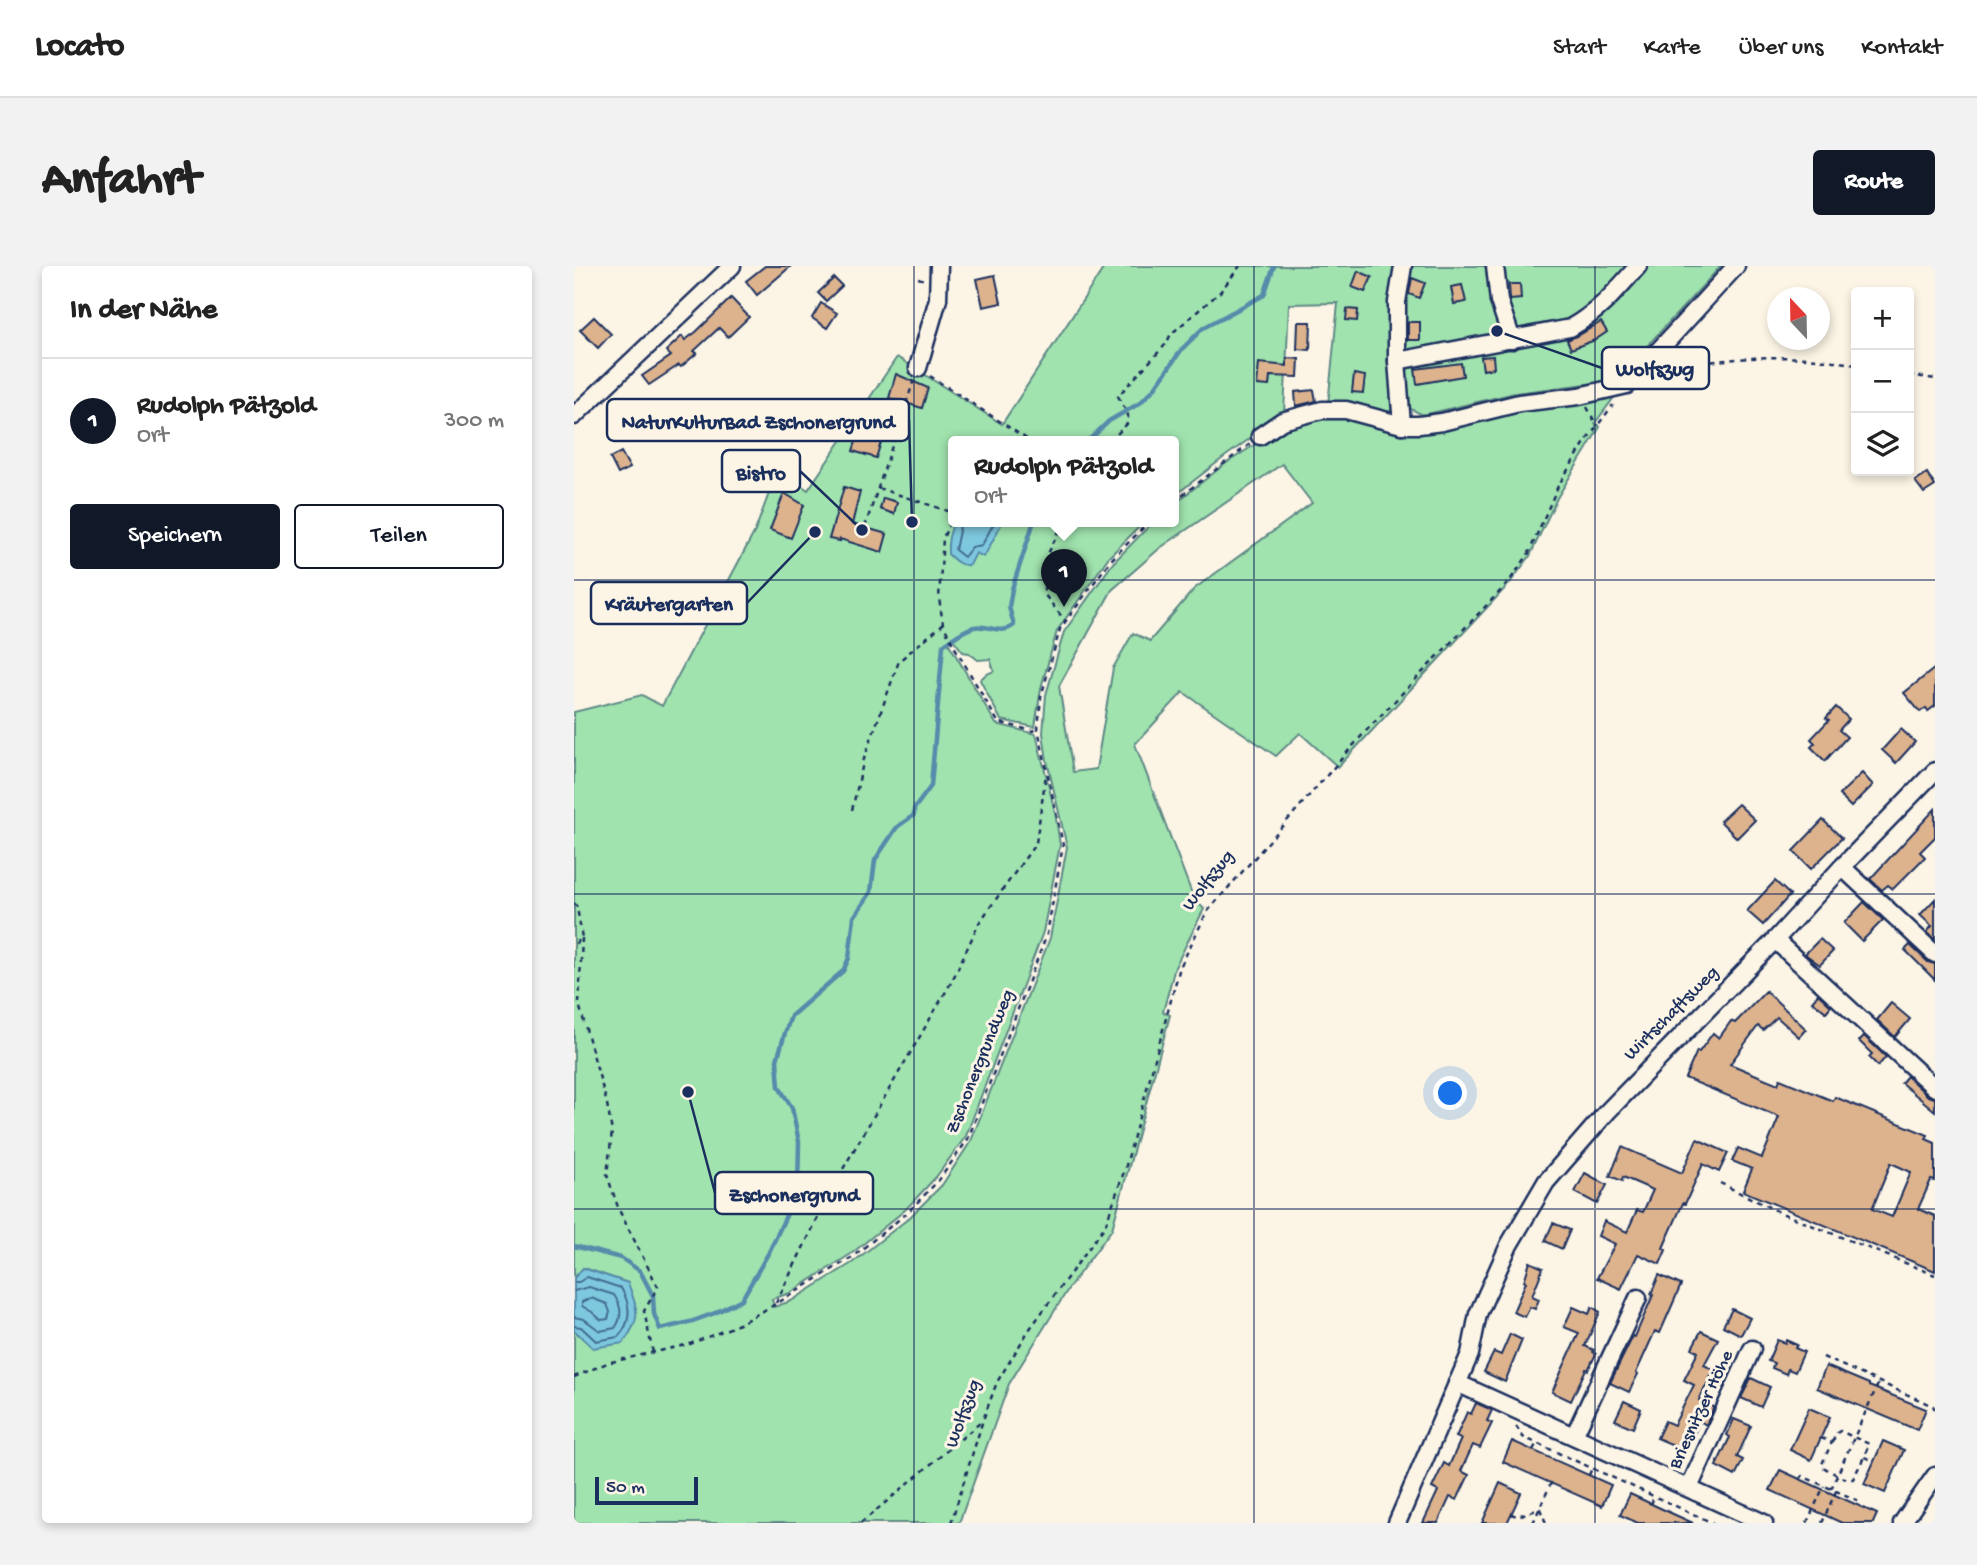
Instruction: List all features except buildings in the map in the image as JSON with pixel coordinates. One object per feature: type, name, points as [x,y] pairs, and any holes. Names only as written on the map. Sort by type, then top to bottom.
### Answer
[{"type":"street","points":[[574,416],[732,266]]},
{"type":"street","points":[[918,368],[938,299],[939,266]]},
{"type":"street","points":[[1402,425],[1397,302],[1404,266]]},
{"type":"street","points":[[1496,266],[1499,301],[1512,340]]},
{"type":"street","points":[[1398,361],[1570,328],[1603,305],[1638,266]]},
{"type":"street","points":[[1261,436],[1282,421],[1322,410],[1346,411],[1402,425],[1419,425],[1519,403],[1579,396],[1627,384],[1736,266]]},
{"type":"street","name":"Wirtschaftsweg","points":[[1457,1383],[1470,1353],[1478,1314],[1509,1245],[1546,1182],[1616,1102],[1935,771]]},
{"type":"street","points":[[1842,867],[1935,954]]},
{"type":"street","points":[[1775,940],[1935,1088]]},
{"type":"street","points":[[1574,1436],[1638,1298]]},
{"type":"street","name":"Briesnitzer Höhe","points":[[1689,1488],[1752,1349]]},
{"type":"street","points":[[1397,1523],[1457,1383]]},
{"type":"street","name":"Briesnitzer Höhe","points":[[1457,1383],[1764,1523]]},
{"type":"street","points":[[1902,1523],[1935,1476]]},
{"type":"path","points":[[1115,436],[1128,423],[1128,415],[1118,396],[1166,344],[1171,334],[1220,292],[1240,266]]},
{"type":"path","points":[[1639,372],[1735,358],[1779,356],[1851,364]]},
{"type":"path","points":[[865,527],[918,368],[1022,436]]},
{"type":"path","points":[[1914,376],[1935,379]]},
{"type":"path","name":"Wolfszug","points":[[951,1523],[997,1382],[1029,1330],[1105,1226],[1125,1169],[1180,967],[1207,912],[1365,733],[1508,583],[1528,555],[1558,485],[1627,384]]},
{"type":"path","points":[[1579,396],[1597,426]]},
{"type":"path","points":[[1179,496],[1261,436]]},
{"type":"path","points":[[878,488],[948,511]]},
{"type":"path","points":[[948,527],[943,538],[939,598],[948,636],[998,722],[1033,731],[1038,729]]},
{"type":"path","points":[[1061,527],[1044,562],[1044,594],[1066,622]]},
{"type":"path","name":"Zschonergrundweg","points":[[574,1377],[607,1363],[690,1344],[735,1326],[776,1304],[850,1258],[907,1213],[939,1180],[968,1139],[1046,934],[1063,845],[1038,729],[1041,697],[1060,629],[1110,561],[1144,527]]},
{"type":"path","points":[[852,810],[864,759],[899,661],[943,624]]},
{"type":"path","points":[[776,1304],[836,1181],[952,981],[979,923],[1036,843],[1047,771]]},
{"type":"path","points":[[574,903],[582,938],[579,1004],[607,1104],[612,1132],[607,1175],[619,1210],[658,1287],[645,1311],[653,1353]]},
{"type":"path","points":[[574,945],[582,938]]},
{"type":"path","points":[[1720,1183],[1779,1212],[1935,1275]]},
{"type":"path","points":[[1823,1357],[1935,1409]]},
{"type":"path","points":[[1831,1489],[1879,1382]]},
{"type":"path","points":[[1905,1400],[1907,1395]]},
{"type":"path","points":[[1510,1407],[1517,1429],[1523,1437],[1711,1523]]},
{"type":"path","points":[[861,1523],[983,1420]]},
{"type":"path","points":[[1838,1432],[1854,1437],[1869,1444],[1853,1479],[1850,1480],[1823,1467],[1822,1464],[1838,1432]]},
{"type":"path","points":[[1821,1438],[1832,1442]]},
{"type":"path","points":[[1533,1450],[1537,1443]]},
{"type":"path","points":[[1864,1457],[1874,1461]]},
{"type":"path","points":[[1589,1475],[1592,1468]]},
{"type":"path","points":[[1800,1479],[1802,1476],[1836,1491],[1859,1502],[1858,1505]]},
{"type":"path","points":[[1534,1523],[1552,1480]]},
{"type":"path","points":[[1807,1523],[1824,1486]]},
{"type":"path","points":[[1822,1523],[1836,1491]]},
{"type":"path","points":[[1651,1504],[1654,1496]]},
{"type":"path","points":[[1511,1514],[1517,1516],[1540,1509]]},
{"type":"path","points":[[1540,1509],[1546,1523]]},
{"type":"path","points":[[1517,1516],[1518,1523]]},
{"type":"green space","points":[[1105,266],[1721,266],[1624,371],[1611,381],[1515,393],[1423,415],[1407,407],[1394,408],[1386,416],[1328,405],[1338,303],[1289,304],[1284,414],[1179,492],[1179,436],[948,436],[948,527],[1139,527],[1108,558],[1057,631],[1041,688],[1035,727],[1001,720],[980,680],[994,671],[990,659],[978,660],[963,652],[953,639],[948,642],[996,724],[1036,734],[1060,845],[1043,932],[966,1136],[936,1177],[905,1210],[851,1254],[790,1293],[772,1299],[774,1307],[791,1301],[852,1263],[909,1218],[942,1185],[971,1141],[1050,938],[1067,847],[1043,733],[1046,695],[1064,632],[1113,563],[1148,527],[1179,527],[1179,500],[1225,464],[1304,417],[1346,416],[1387,427],[1618,392],[1595,423],[1600,427],[1557,498],[1530,556],[1509,584],[1338,767],[1300,733],[1276,756],[1183,692],[1135,744],[1194,899],[1204,909],[1175,967],[1163,1012],[1170,1015],[1112,1229],[1070,1286],[1009,1384],[959,1523],[574,1523],[574,1330],[593,1348],[628,1283],[584,1268],[574,1278],[574,712],[642,695],[662,706],[755,531],[778,469],[808,490],[897,357],[1002,424]],"holes":[[[1282,464],[1312,503],[1194,589],[1150,641],[1133,633],[1113,668],[1096,769],[1073,772],[1059,686],[1112,590],[1160,548]]]},
{"type":"water","points":[[1000,527],[984,557],[976,553],[970,565],[958,562],[948,554],[951,529]]},
{"type":"water","points":[[583,1268],[628,1283],[636,1320],[623,1343],[593,1348],[574,1330],[574,1278]]},
{"type":"waterway","points":[[1093,436],[1109,421],[1140,403],[1154,389],[1182,349],[1203,328],[1264,295],[1274,266]]},
{"type":"waterway","points":[[574,1246],[621,1258],[640,1271],[653,1296],[654,1314],[660,1329],[715,1313],[742,1299],[769,1252],[798,1190],[799,1142],[792,1108],[779,1087],[777,1060],[791,1016],[843,971],[849,958],[854,917],[871,892],[875,860],[897,827],[914,815],[914,809],[931,786],[943,645],[974,627],[1004,630],[1014,625],[1009,607],[1012,589],[1032,527]]},
{"type":"place","name":"Wolfszug","points":[[1497,331]]},
{"type":"place","name":"NaturKulturBad Zschonergrund","points":[[912,522]]},
{"type":"place","name":"Bistro","points":[[862,530]]},
{"type":"place","name":"Kräutergarten","points":[[815,532]]},
{"type":"place","name":"Rudolph Pätzold","points":[[1064,607]]},
{"type":"place","name":"Zschonergrund","points":[[688,1092]]}]
